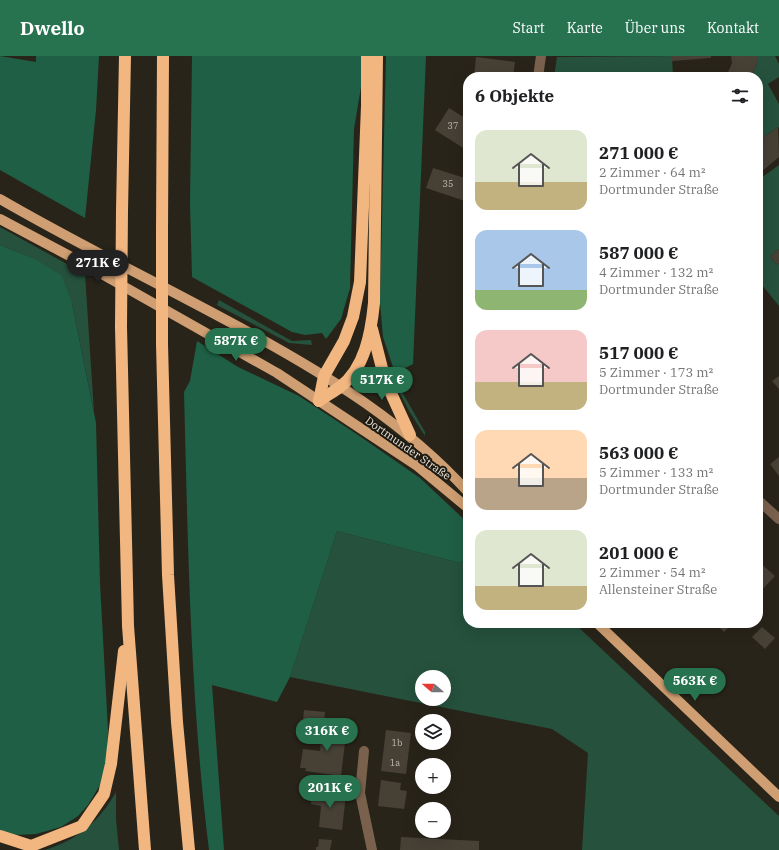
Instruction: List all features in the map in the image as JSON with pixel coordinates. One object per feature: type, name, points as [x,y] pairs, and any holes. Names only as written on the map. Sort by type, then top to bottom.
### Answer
[{"type":"highway","points":[[125,56],[121,327],[128,626],[145,850]]},
{"type":"highway","points":[[163,56],[162,344],[168,575],[177,722],[189,850]]},
{"type":"highway","points":[[319,401],[324,376],[344,341],[353,317],[360,282],[367,114],[367,56]]},
{"type":"highway","points":[[319,401],[341,387],[359,365],[372,329],[374,303],[377,56]]},
{"type":"highway","points":[[372,329],[385,380],[410,435]]},
{"type":"highway","points":[[0,836],[30,846],[82,826],[104,794],[111,764],[128,626]]},
{"type":"main road","name":"Dortmunder Straße","points":[[0,199],[164,286],[324,376],[410,435],[463,487]]},
{"type":"main road","name":"Dortmunder Straße","points":[[0,219],[77,260],[277,373],[416,465],[463,504]]},
{"type":"main road","points":[[602,628],[779,797]]},
{"type":"street","points":[[539,72],[541,56]]},
{"type":"street","points":[[763,505],[779,519]]},
{"type":"street","points":[[364,751],[360,793],[372,850]]},
{"type":"green space","points":[[0,56],[36,62],[36,56],[99,56],[96,110],[85,218],[0,170]]},
{"type":"green space","points":[[192,56],[363,56],[363,75],[354,129],[350,288],[341,319],[326,339],[322,333],[305,335],[292,332],[192,277],[190,203]]},
{"type":"green space","points":[[386,56],[426,56],[413,364],[395,373],[383,337],[380,302]]},
{"type":"green space","points":[[672,56],[673,72],[555,72],[557,57]]},
{"type":"green space","points":[[758,56],[775,56],[779,64],[779,77],[768,84],[779,104],[779,128],[778,127],[763,138],[763,72],[753,72],[758,62]]},
{"type":"green space","points":[[779,165],[779,249],[770,256],[776,265],[779,263],[779,306],[763,286],[763,176]]},
{"type":"green space","points":[[0,227],[85,274],[94,412],[72,303],[33,258],[0,245]]},
{"type":"green space","points":[[0,245],[33,258],[61,275],[72,303],[96,423],[100,583],[108,730],[107,759],[100,785],[88,805],[78,816],[61,827],[36,834],[15,835],[0,831]]},
{"type":"green space","points":[[219,300],[292,341],[311,340],[312,345],[289,343],[217,305]]},
{"type":"green space","points":[[197,341],[238,367],[299,396],[358,435],[420,478],[463,518],[463,561],[460,563],[337,531],[290,677],[277,702],[212,685],[224,850],[209,850],[198,736],[191,621],[184,392],[190,381]]},
{"type":"green space","points":[[398,385],[425,432],[425,436],[409,411],[396,386]]},
{"type":"green space","points":[[337,531],[460,563],[463,561],[463,628],[579,628],[779,816],[779,850],[582,850],[588,753],[552,729],[436,706],[451,706],[451,670],[415,670],[415,702],[290,677]]},
{"type":"green space","points":[[116,792],[116,819],[119,850],[45,850],[67,841],[95,821]]},
{"type":"building","points":[[672,56],[711,56],[711,58],[672,61]]},
{"type":"building","points":[[731,56],[758,56],[758,62],[753,72],[728,72],[732,63]]},
{"type":"building","points":[[476,57],[515,62],[514,72],[474,72]]},
{"type":"building","points":[[449,108],[463,117],[463,148],[435,130]]},
{"type":"building","points":[[778,127],[779,157],[763,170],[763,138]]},
{"type":"building","points":[[433,168],[463,177],[463,200],[426,188]]},
{"type":"building","points":[[779,249],[779,263],[776,265],[770,256]]},
{"type":"building","points":[[779,376],[779,389],[772,381]]},
{"type":"building","points":[[779,457],[779,476],[770,464]]},
{"type":"building","points":[[763,565],[775,576],[763,589]]},
{"type":"building","points":[[720,628],[728,628],[724,632]]},
{"type":"building","points":[[763,628],[775,638],[765,649],[752,637]]},
{"type":"building","points":[[304,710],[325,712],[324,723],[303,721]]},
{"type":"building","points":[[323,724],[347,726],[341,776],[305,771],[306,768],[300,768],[303,749],[320,751]]},
{"type":"building","points":[[386,730],[411,733],[406,774],[381,771]]},
{"type":"building","points":[[381,780],[401,783],[400,790],[407,791],[404,809],[378,806]]},
{"type":"building","points":[[313,790],[346,794],[342,830],[319,827],[321,806],[311,804]]},
{"type":"building","points":[[401,837],[479,841],[479,850],[400,850]]},
{"type":"building","points":[[319,839],[332,840],[330,850],[316,850]]}]
